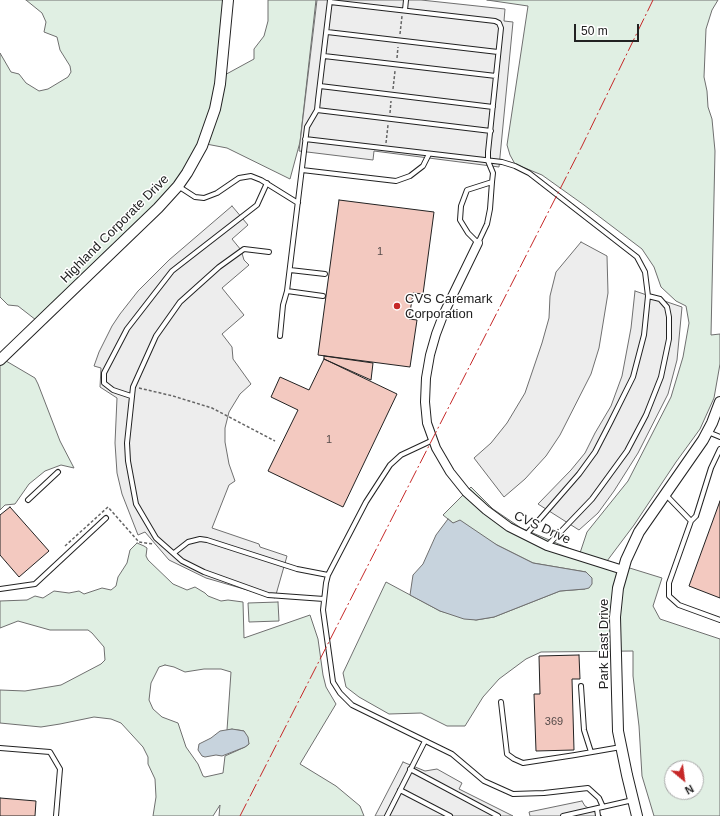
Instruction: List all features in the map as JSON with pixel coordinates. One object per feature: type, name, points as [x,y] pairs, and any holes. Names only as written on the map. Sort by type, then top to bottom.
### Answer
[{"type":"street","name":"Highland Corporate Drive","points":[[0,360],[158,208],[178,186],[190,168],[202,146],[215,109],[220,84],[228,0]]},
{"type":"street","name":"CVS Drive","points":[[478,243],[444,313],[430,355],[426,378],[425,402],[427,423],[433,440],[444,464],[466,492],[493,516],[524,536],[547,546],[623,570]]},
{"type":"street","name":"Park East Drive","points":[[637,816],[618,731],[615,617],[616,598],[623,570],[639,532],[697,450],[708,432],[720,402]]},
{"type":"lane","points":[[404,10],[406,0]]},
{"type":"lane","points":[[280,336],[290,270],[305,139],[307,127],[317,110],[330,1],[496,21],[501,26],[488,161],[492,173],[492,182],[488,220],[478,243],[468,233],[460,220],[461,206],[467,190],[492,182]]},
{"type":"lane","points":[[326,32],[498,52]]},
{"type":"lane","points":[[324,56],[496,76]]},
{"type":"lane","points":[[320,86],[493,107]]},
{"type":"lane","points":[[317,110],[491,131]]},
{"type":"lane","points":[[305,139],[502,162],[515,166],[529,172],[637,257],[645,272],[648,296],[644,335],[633,377],[595,452],[580,474],[524,536]]},
{"type":"lane","points":[[302,170],[396,181],[410,176],[423,166],[429,154]]},
{"type":"lane","points":[[178,186],[200,198],[212,195],[242,177],[256,177],[298,203]]},
{"type":"lane","points":[[131,396],[113,390],[104,383],[104,373],[127,329],[172,270],[257,205],[267,183]]},
{"type":"lane","points":[[269,252],[244,249],[219,268],[180,302],[156,336],[133,387],[131,396],[127,443],[136,504],[156,538],[182,561],[204,572],[268,595],[324,599]]},
{"type":"lane","points":[[290,270],[325,274]]},
{"type":"lane","points":[[287,291],[323,296]]},
{"type":"lane","points":[[547,546],[592,499],[627,451],[646,415],[660,377],[669,339],[669,317],[667,307],[660,299],[648,296]]},
{"type":"lane","points":[[708,432],[720,437]]},
{"type":"lane","points":[[433,440],[396,458],[385,471],[356,518],[328,575],[323,610],[333,682],[340,693],[352,705],[452,754],[484,781],[513,794],[544,793],[588,788],[599,798],[603,807]]},
{"type":"lane","points":[[720,449],[711,468],[696,516],[691,521],[669,583],[669,596],[680,605],[720,620]]},
{"type":"lane","points":[[28,500],[58,472]]},
{"type":"lane","points":[[665,494],[691,521]]},
{"type":"lane","points":[[0,589],[35,584],[106,518]]},
{"type":"lane","points":[[174,553],[188,542],[200,539],[207,540],[297,570],[328,575]]},
{"type":"lane","points":[[580,686],[584,730],[591,752]]},
{"type":"lane","points":[[501,702],[507,754],[523,763],[621,747]]},
{"type":"lane","points":[[387,816],[424,741]]},
{"type":"lane","points":[[0,748],[50,752],[60,769],[56,816]]},
{"type":"lane","points":[[410,770],[498,816]]},
{"type":"lane","points":[[400,790],[450,816]]},
{"type":"lane","points":[[563,816],[633,800]]},
{"type":"lane","points":[[597,809],[598,816]]},
{"type":"path","points":[[386,149],[404,10]]},
{"type":"path","points":[[133,387],[173,396],[212,408],[275,441]]},
{"type":"path","points":[[65,546],[108,507],[139,542],[166,547]]},
{"type":"green space","points":[[26,0],[228,0],[221,77],[254,59],[254,49],[264,36],[268,21],[268,0],[316,0],[300,142],[290,179],[227,148],[201,143],[175,185],[36,320],[18,306],[8,305],[0,297],[0,53],[11,72],[19,74],[26,83],[39,91],[48,89],[68,77],[71,72],[70,66],[60,50],[57,37],[44,32],[46,22],[42,13]]},
{"type":"green space","points":[[487,0],[718,0],[712,10],[706,29],[704,77],[708,107],[712,119],[715,151],[711,335],[720,334],[720,364],[714,398],[700,429],[634,525],[607,561],[662,578],[653,606],[660,619],[720,639],[720,816],[654,816],[642,776],[639,726],[633,676],[633,651],[541,652],[526,659],[499,679],[483,697],[465,726],[447,726],[421,713],[389,714],[359,697],[346,687],[343,673],[386,582],[440,611],[476,620],[494,617],[560,591],[585,589],[586,572],[533,563],[453,523],[443,515],[471,487],[493,509],[521,528],[580,553],[587,532],[628,481],[671,397],[683,357],[689,323],[686,306],[676,301],[661,287],[654,267],[642,249],[542,175],[515,164],[507,145],[528,6]]},
{"type":"green space","points":[[1,358],[35,378],[60,441],[74,468],[61,465],[45,471],[29,484],[15,504],[5,505],[0,510],[0,359]]},
{"type":"green space","points":[[137,543],[147,548],[146,556],[148,560],[173,584],[187,590],[195,587],[208,596],[221,601],[228,600],[243,602],[244,638],[310,615],[318,639],[326,687],[336,704],[300,764],[336,786],[360,806],[364,816],[219,816],[220,805],[213,816],[153,816],[156,797],[155,779],[148,764],[148,757],[143,747],[121,723],[111,719],[94,717],[41,727],[0,723],[0,690],[25,691],[61,685],[101,664],[105,660],[104,647],[88,630],[50,630],[18,621],[0,628],[0,601],[27,600],[35,596],[43,598],[54,591],[69,593],[79,591],[84,594],[102,588],[111,590],[116,586],[118,577],[127,563],[130,550]],"holes":[[[165,665],[185,672],[204,669],[221,669],[231,672],[227,730],[244,731],[249,744],[225,756],[223,773],[205,777],[203,776],[198,764],[186,747],[178,723],[162,717],[153,709],[149,700],[151,683],[159,667]]]},
{"type":"green space","points":[[278,602],[279,621],[249,622],[248,603]]},
{"type":"shaded area","points":[[317,0],[421,0],[505,9],[504,21],[513,22],[499,167],[374,151],[373,160],[299,151]]},
{"type":"shaded area","points":[[232,206],[248,225],[232,239],[241,250],[244,260],[249,265],[222,288],[244,315],[222,334],[232,347],[233,359],[251,384],[240,394],[229,412],[225,428],[225,442],[229,464],[235,481],[229,485],[212,528],[259,544],[260,547],[287,556],[275,598],[206,578],[169,560],[145,532],[138,535],[122,494],[117,473],[115,443],[117,398],[100,387],[101,368],[94,366],[112,326],[138,291],[169,260]]},
{"type":"shaded area","points":[[581,242],[607,256],[608,293],[599,348],[591,374],[560,435],[546,456],[525,479],[504,497],[474,458],[491,443],[507,423],[525,393],[549,318],[550,296],[556,272]]},
{"type":"shaded area","points":[[635,291],[682,307],[677,360],[668,394],[638,453],[598,513],[579,530],[538,504],[571,470],[585,453],[611,406],[622,376],[631,328]]},
{"type":"shaded area","points":[[448,519],[453,523],[460,520],[497,545],[533,563],[586,572],[592,578],[592,584],[589,588],[585,589],[560,591],[494,617],[476,620],[464,619],[440,611],[410,595],[413,575],[423,564],[436,535]]},
{"type":"shaded area","points":[[232,729],[244,731],[248,737],[249,744],[222,756],[202,756],[198,750],[199,744],[211,738],[220,731]]},
{"type":"shaded area","points":[[403,762],[425,771],[437,769],[462,783],[459,789],[513,816],[375,816]]},
{"type":"shaded area","points":[[582,801],[585,806],[602,816],[530,816],[529,812]]},
{"type":"building","points":[[339,200],[434,212],[423,294],[413,293],[409,319],[417,320],[410,367],[318,355]]},
{"type":"building","points":[[324,356],[373,363],[371,380],[324,359]]},
{"type":"building","points":[[324,359],[397,394],[343,507],[268,471],[298,410],[271,397],[280,377],[309,390]]},
{"type":"building","points":[[720,501],[720,598],[689,586]]},
{"type":"building","points":[[10,507],[49,551],[19,577],[0,555],[0,515]]},
{"type":"building","points":[[579,655],[580,679],[572,679],[574,750],[536,751],[534,694],[540,694],[539,656]]},
{"type":"building","points":[[0,798],[36,801],[35,816],[0,816]]},
{"type":"power","points":[[240,816],[582,146],[653,0]]},
{"type":"place","name":"CVS Caremark Corporation","points":[[397,306]]}]
